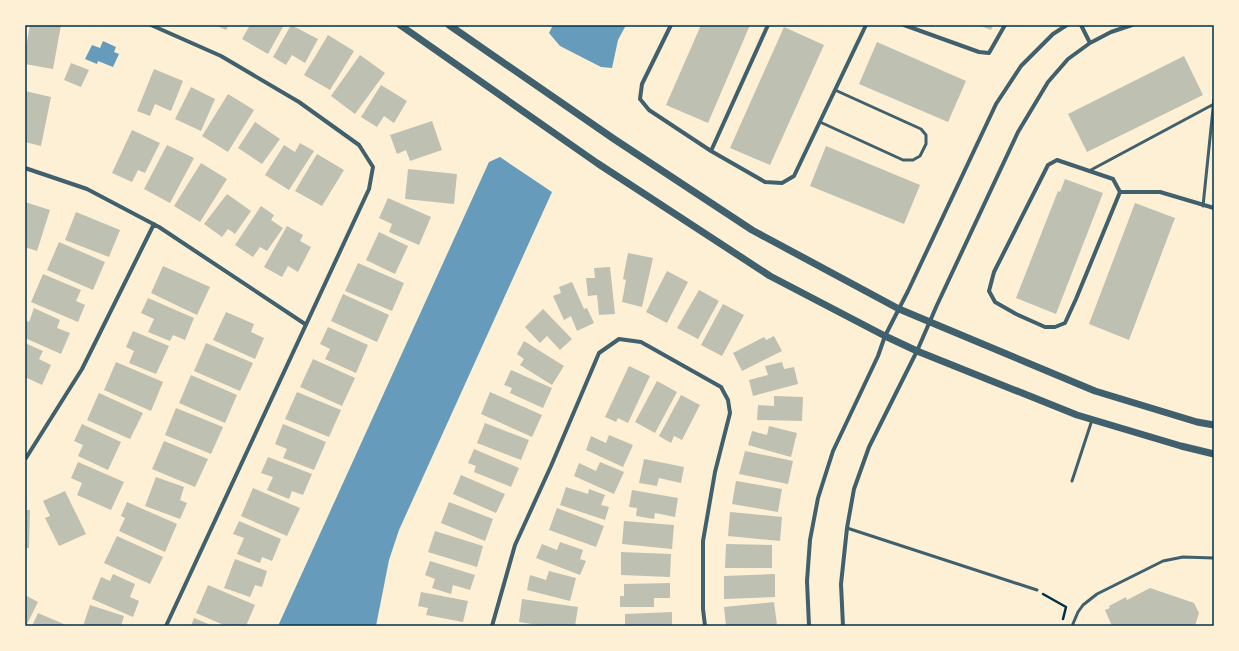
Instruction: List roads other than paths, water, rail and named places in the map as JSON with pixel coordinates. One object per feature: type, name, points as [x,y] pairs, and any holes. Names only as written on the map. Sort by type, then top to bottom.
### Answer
[{"type":"street","points":[[152,25],[221,56],[299,102],[359,145],[373,167],[369,189],[166,626]]},
{"type":"street","points":[[400,25],[597,163],[770,276],[885,336],[1070,412],[1092,420],[1181,446],[1214,454]]},
{"type":"street","points":[[449,25],[614,139],[752,230],[899,309],[1095,391],[1214,426]]},
{"type":"street","points":[[671,25],[642,84],[640,99],[650,110],[711,151],[765,182],[782,183],[794,176],[866,25]]},
{"type":"street","points":[[711,151],[768,25]]},
{"type":"street","points":[[904,25],[979,52],[989,52],[1005,25]]},
{"type":"street","points":[[809,626],[807,581],[810,547],[818,498],[833,451],[878,356],[885,336],[996,104],[1021,66],[1052,34],[1067,25]]},
{"type":"street","points":[[1081,25],[1090,43]]},
{"type":"street","points":[[843,626],[841,584],[847,528],[854,489],[869,447],[917,350],[1018,132],[1048,82],[1068,59],[1090,43],[1110,32],[1132,25]]},
{"type":"street","points":[[1057,160],[1113,179],[1120,192],[1065,323],[1055,327],[1045,327],[1016,314],[995,302],[989,291],[994,272],[1048,165],[1057,160]]},
{"type":"street","points":[[25,168],[87,189],[154,224],[305,324]]},
{"type":"street","points":[[1120,192],[1160,192],[1203,206],[1214,208]]},
{"type":"street","points":[[26,458],[82,369],[154,224]]},
{"type":"street","points":[[492,626],[515,545],[551,466],[599,353],[619,339],[641,342],[721,387],[728,400],[730,413],[715,472],[703,541],[703,609],[705,626]]},
{"type":"lane","points":[[820,122],[903,160],[913,160],[920,156],[926,144],[926,135],[921,128],[835,90]]},
{"type":"lane","points":[[1203,206],[1214,99]]},
{"type":"lane","points":[[1089,171],[1214,104]]},
{"type":"lane","points":[[1072,481],[1092,420]]},
{"type":"lane","points":[[847,528],[1037,590]]},
{"type":"lane","points":[[1072,626],[1083,605],[1097,594],[1156,564],[1183,557],[1214,558]]},
{"type":"water","points":[[553,25],[626,25],[618,40],[612,68],[601,67],[560,46],[549,33]]},
{"type":"water","points":[[103,41],[116,47],[114,52],[119,54],[113,67],[98,61],[97,64],[85,59],[92,45],[100,48]]},
{"type":"water","points":[[500,157],[552,192],[399,530],[389,560],[376,626],[278,626],[489,162]]}]
